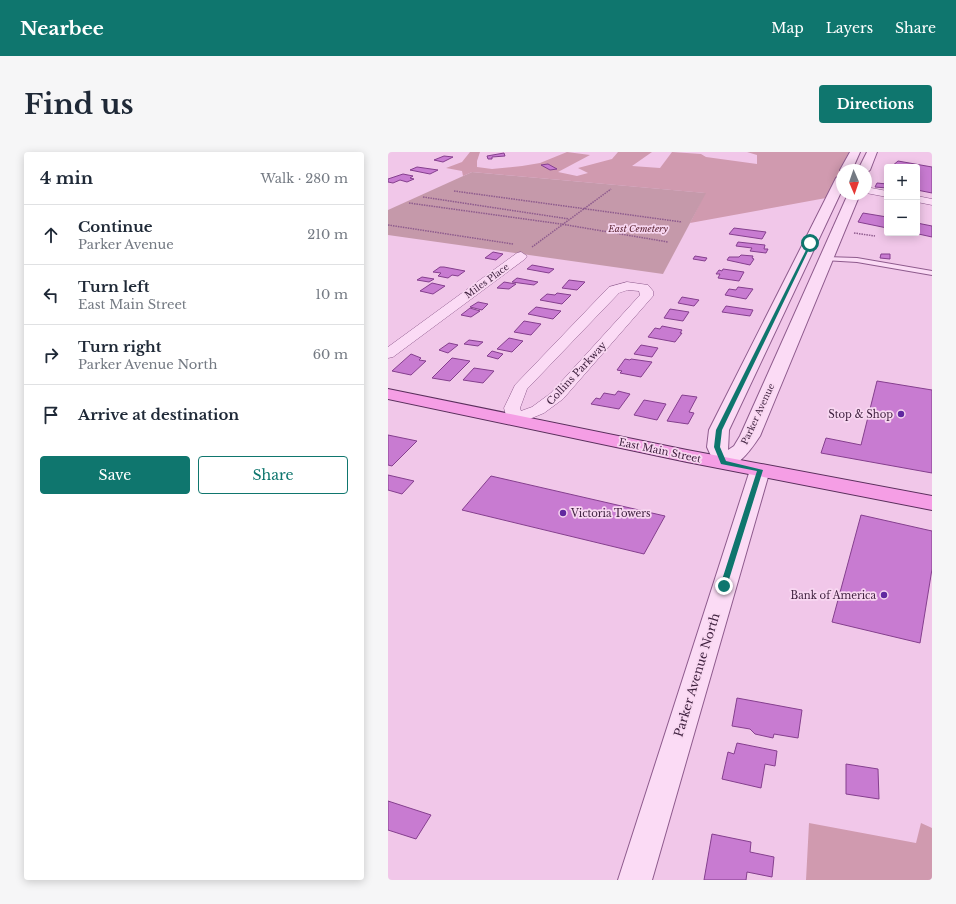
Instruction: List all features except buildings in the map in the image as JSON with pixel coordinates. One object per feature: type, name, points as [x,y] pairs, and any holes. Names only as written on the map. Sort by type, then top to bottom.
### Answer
[{"type":"main road","name":"East Main Street","points":[[388,394],[723,463],[932,503]]},
{"type":"street","points":[[849,164],[855,152]]},
{"type":"street","points":[[867,164],[872,152]]},
{"type":"street","points":[[872,191],[884,193]]},
{"type":"street","points":[[723,463],[717,447],[719,430],[836,194]]},
{"type":"street","name":"Parker Avenue","points":[[723,463],[741,450],[750,436],[851,200]]},
{"type":"street","points":[[920,200],[932,202]]},
{"type":"street","name":"Miles Place","points":[[388,354],[453,306],[521,249]]},
{"type":"street","points":[[804,256],[826,259]]},
{"type":"street","name":"Miles Place","points":[[388,338],[460,285]]},
{"type":"street","points":[[436,303],[453,306]]},
{"type":"street","name":"Collins Parkway","points":[[592,334],[548,404],[514,420],[512,408],[520,388],[592,334]]},
{"type":"street","name":"Parker Avenue North","points":[[635,880],[760,470]]},
{"type":"lane","points":[[826,259],[857,260],[932,273]]},
{"type":"path","points":[[388,224],[521,249],[533,247],[561,224],[611,189]]},
{"type":"path","points":[[454,191],[682,222]]},
{"type":"path","points":[[423,197],[569,219]]},
{"type":"path","points":[[409,203],[561,224],[668,242]]},
{"type":"path","points":[[850,232],[875,236]]},
{"type":"path","points":[[521,249],[533,247]]},
{"type":"shaded area","points":[[470,152],[480,152],[477,167],[492,169],[540,163],[567,152],[590,155],[558,172],[577,176],[588,173],[578,168],[612,159],[618,152],[652,152],[632,166],[660,168],[672,152],[701,154],[706,157],[757,164],[757,155],[747,152],[849,152],[843,164],[836,164],[836,178],[826,198],[690,223],[705,193],[472,172],[463,176],[462,171],[446,168],[462,162]]},
{"type":"shaded area","points":[[809,823],[916,843],[921,823],[932,828],[932,880],[806,880]]},
{"type":"green space","name":"East Cemetery","points":[[472,172],[706,193],[663,274],[388,235],[388,210]]},
{"type":"place","name":"Stop & Shop","points":[[901,414]]},
{"type":"place","name":"Victoria Towers","points":[[563,513]]},
{"type":"place","name":"Bank of America","points":[[884,595]]},
{"type":"route","points":[[724,586],[760,470],[723,463],[717,447],[719,430],[810,243]]}]
